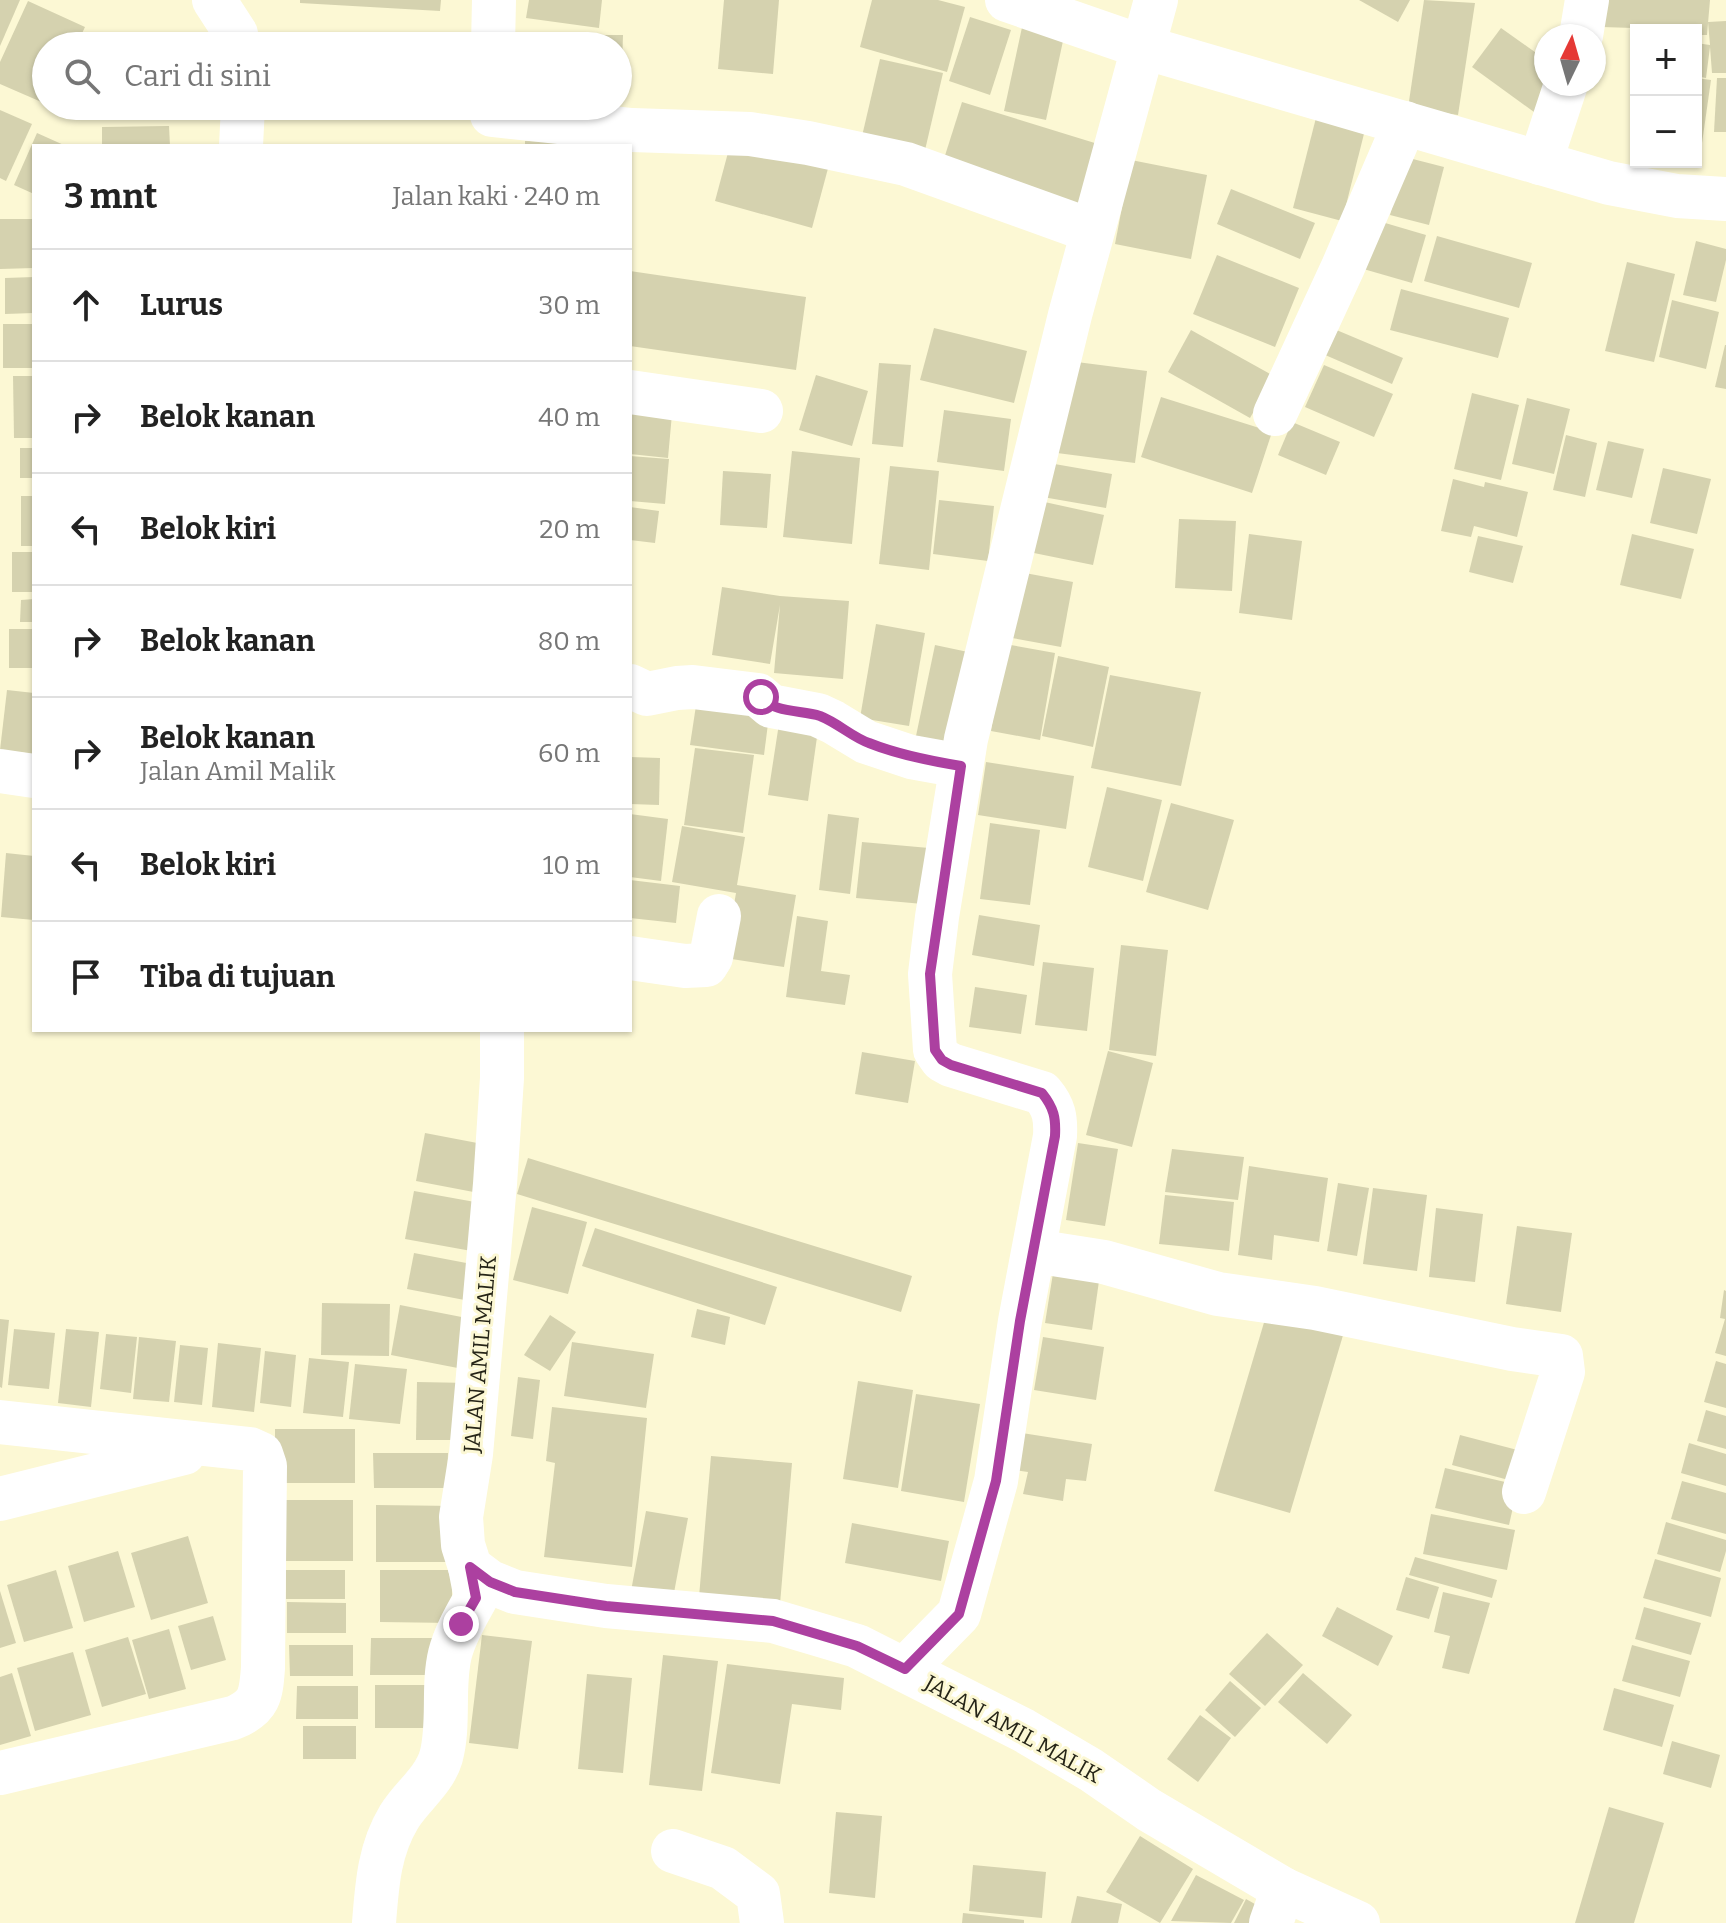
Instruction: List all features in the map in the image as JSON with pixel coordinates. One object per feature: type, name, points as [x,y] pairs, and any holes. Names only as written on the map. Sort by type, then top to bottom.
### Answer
[{"type":"street","points":[[214,0],[235,32]]},
{"type":"street","points":[[493,32],[494,0]]},
{"type":"street","points":[[1007,0],[1143,47],[1609,183],[1677,196],[1726,199]]},
{"type":"street","points":[[905,1669],[959,1614],[996,1481],[1055,1136],[1056,1119],[1052,1105],[1042,1093],[951,1065],[942,1060],[935,1050],[930,974],[961,766],[1010,550],[1092,231],[1156,0]]},
{"type":"street","points":[[1583,24],[1587,0]]},
{"type":"street","points":[[1540,163],[1562,96]]},
{"type":"street","points":[[241,144],[242,120]]},
{"type":"street","points":[[492,122],[750,134],[808,143],[906,164],[1092,231]]},
{"type":"street","points":[[1275,414],[1405,123]]},
{"type":"street","points":[[632,392],[761,411]]},
{"type":"street","points":[[632,687],[647,694],[693,687],[758,695],[767,704],[818,715],[866,742],[911,757],[961,766]]},
{"type":"street","points":[[0,771],[32,776]]},
{"type":"street","points":[[632,958],[685,966],[706,965],[711,957],[719,916]]},
{"type":"street","name":"JALAN AMIL MALIK","points":[[502,1032],[495,1184],[471,1454],[461,1517],[463,1545],[470,1567],[490,1582],[515,1592],[606,1606],[773,1621],[857,1646],[1037,1738],[1091,1770],[1277,1906],[1358,1923]]},
{"type":"street","points":[[1034,1251],[1104,1262],[1218,1294],[1315,1308],[1512,1349],[1561,1356],[1563,1372],[1524,1492]]},
{"type":"street","points":[[0,1422],[256,1450],[265,1466],[263,1668],[258,1701],[247,1712],[233,1718],[0,1773]]},
{"type":"street","points":[[0,1499],[214,1445]]},
{"type":"street","points":[[374,1923],[382,1853],[400,1815],[426,1784],[440,1760],[446,1729],[450,1655],[461,1624],[476,1598],[470,1567]]},
{"type":"street","points":[[673,1851],[723,1868],[758,1894],[762,1923]]},
{"type":"building","points":[[0,0],[20,0],[0,46]]},
{"type":"building","points":[[300,0],[441,0],[440,11],[300,3]]},
{"type":"building","points":[[529,0],[602,0],[599,28],[526,18]]},
{"type":"building","points":[[724,0],[779,0],[773,74],[718,69]]},
{"type":"building","points":[[872,0],[938,0],[965,7],[947,72],[860,47]]},
{"type":"building","points":[[1359,0],[1410,0],[1398,22]]},
{"type":"building","points":[[1424,0],[1475,3],[1458,115],[1408,108]]},
{"type":"building","points":[[1605,0],[1710,0],[1707,35],[1702,35],[1702,24],[1630,24],[1630,28],[1606,27],[1602,24]]},
{"type":"building","points":[[28,1],[85,27],[83,32],[32,32],[32,98],[0,84],[0,62]]},
{"type":"building","points":[[970,17],[1011,30],[990,95],[949,81]]},
{"type":"building","points":[[1024,18],[1066,27],[1046,120],[1004,111]]},
{"type":"building","points":[[1726,21],[1726,73],[1712,73],[1710,47],[1706,78],[1702,77],[1702,44],[1710,45],[1708,22]]},
{"type":"building","points":[[1501,28],[1534,51],[1534,96],[1541,96],[1534,112],[1472,67]]},
{"type":"building","points":[[880,59],[943,73],[922,163],[859,149]]},
{"type":"building","points":[[1717,78],[1726,78],[1726,132],[1714,132]]},
{"type":"building","points":[[1702,79],[1711,80],[1702,143]]},
{"type":"building","points":[[962,102],[1098,144],[1079,207],[942,165]]},
{"type":"building","points":[[1319,106],[1368,118],[1342,221],[1293,208]]},
{"type":"building","points":[[0,110],[32,124],[6,181],[0,178]]},
{"type":"building","points":[[169,126],[170,144],[102,144],[102,127]]},
{"type":"building","points":[[37,133],[62,144],[32,144]]},
{"type":"building","points":[[733,134],[830,161],[812,228],[715,201]]},
{"type":"building","points":[[525,141],[592,143],[592,144],[525,144]]},
{"type":"building","points":[[32,144],[32,193],[14,185]]},
{"type":"building","points":[[1405,157],[1444,167],[1429,225],[1390,215]]},
{"type":"building","points":[[1131,160],[1207,175],[1191,259],[1115,244]]},
{"type":"building","points":[[1231,189],[1315,223],[1300,259],[1217,224]]},
{"type":"building","points":[[0,219],[32,219],[32,268],[0,269]]},
{"type":"building","points":[[1375,220],[1426,235],[1412,283],[1360,268]]},
{"type":"building","points":[[1437,236],[1532,263],[1519,308],[1424,281]]},
{"type":"building","points":[[1696,241],[1726,249],[1716,302],[1683,295]]},
{"type":"building","points":[[1217,255],[1299,288],[1275,347],[1193,314]]},
{"type":"building","points":[[1627,262],[1675,274],[1654,362],[1605,351]]},
{"type":"building","points":[[632,271],[806,297],[796,370],[632,346]]},
{"type":"building","points":[[32,277],[32,313],[5,314],[5,278]]},
{"type":"building","points":[[1401,289],[1509,318],[1498,358],[1390,330]]},
{"type":"building","points":[[1672,300],[1719,312],[1706,369],[1659,357]]},
{"type":"building","points":[[3,324],[32,324],[32,368],[3,368]]},
{"type":"building","points":[[1327,326],[1403,358],[1392,384],[1316,351]]},
{"type":"building","points":[[934,328],[1027,351],[1014,403],[920,380]]},
{"type":"building","points":[[1191,330],[1274,376],[1250,418],[1168,372]]},
{"type":"building","points":[[1726,345],[1726,389],[1715,387]]},
{"type":"building","points":[[1069,361],[1147,371],[1135,463],[1057,453]]},
{"type":"building","points":[[879,363],[911,365],[903,447],[872,444]]},
{"type":"building","points":[[1324,365],[1393,394],[1374,437],[1305,407]]},
{"type":"building","points":[[816,375],[868,391],[852,446],[799,430]]},
{"type":"building","points":[[13,376],[32,376],[32,438],[14,438]]},
{"type":"building","points":[[1472,393],[1519,405],[1501,480],[1454,469]]},
{"type":"building","points":[[1161,397],[1272,432],[1252,493],[1141,457]]},
{"type":"building","points":[[1527,398],[1570,409],[1554,474],[1512,464]]},
{"type":"building","points":[[944,410],[1011,419],[1004,471],[937,462]]},
{"type":"building","points":[[632,411],[672,414],[668,458],[632,454]]},
{"type":"building","points":[[1292,422],[1340,442],[1326,475],[1278,455]]},
{"type":"building","points":[[1566,435],[1597,443],[1585,497],[1553,490]]},
{"type":"building","points":[[1608,441],[1644,449],[1632,498],[1596,490]]},
{"type":"building","points":[[20,448],[32,448],[32,478],[20,478]]},
{"type":"building","points":[[792,451],[860,458],[852,544],[783,537]]},
{"type":"building","points":[[632,456],[669,459],[665,504],[632,501]]},
{"type":"building","points":[[1043,462],[1112,474],[1106,508],[1037,496]]},
{"type":"building","points":[[890,466],[939,471],[929,570],[879,564]]},
{"type":"building","points":[[1663,468],[1711,479],[1697,534],[1650,523]]},
{"type":"building","points":[[723,471],[771,474],[767,528],[720,525]]},
{"type":"building","points":[[1453,479],[1484,487],[1485,482],[1528,492],[1517,537],[1474,526],[1471,537],[1441,531]]},
{"type":"building","points":[[21,496],[32,496],[32,546],[21,546]]},
{"type":"building","points":[[939,500],[994,506],[988,561],[933,554]]},
{"type":"building","points":[[1040,501],[1104,515],[1093,565],[1029,552]]},
{"type":"building","points":[[632,507],[659,511],[655,543],[632,540]]},
{"type":"building","points":[[1179,519],[1236,521],[1232,591],[1175,588]]},
{"type":"building","points":[[1249,534],[1302,541],[1292,620],[1239,613]]},
{"type":"building","points":[[1632,534],[1694,549],[1681,599],[1620,585]]},
{"type":"building","points":[[1478,536],[1523,546],[1513,583],[1469,572]]},
{"type":"building","points":[[12,552],[32,552],[32,592],[12,592]]},
{"type":"building","points":[[1025,573],[1073,582],[1061,647],[1012,638]]},
{"type":"building","points":[[722,587],[780,596],[849,601],[843,679],[774,673],[780,605],[770,664],[712,655]]},
{"type":"building","points":[[32,599],[32,622],[20,622],[21,600]]},
{"type":"building","points":[[876,624],[925,633],[909,726],[860,718]]},
{"type":"building","points":[[9,629],[32,629],[32,668],[9,668]]},
{"type":"building","points":[[1005,644],[1055,653],[1040,740],[991,731]]},
{"type":"building","points":[[935,645],[968,652],[948,743],[916,736]]},
{"type":"building","points":[[1058,656],[1109,667],[1093,747],[1042,736]]},
{"type":"building","points":[[1110,675],[1201,692],[1181,786],[1091,768]]},
{"type":"building","points":[[7,690],[32,693],[32,754],[0,750]]},
{"type":"building","points":[[697,699],[770,708],[764,755],[690,745]]},
{"type":"building","points":[[780,717],[819,723],[808,801],[768,795]]},
{"type":"building","points":[[695,748],[754,755],[743,833],[684,825]]},
{"type":"building","points":[[632,757],[660,758],[659,805],[632,804]]},
{"type":"building","points":[[986,762],[1074,776],[1066,829],[978,815]]},
{"type":"building","points":[[1107,787],[1162,800],[1143,881],[1088,867]]},
{"type":"building","points":[[1171,803],[1234,820],[1208,910],[1146,892]]},
{"type":"building","points":[[632,814],[668,819],[661,881],[632,877]]},
{"type":"building","points":[[828,814],[859,818],[850,894],[819,890]]},
{"type":"building","points":[[990,823],[1040,830],[1030,905],[980,899]]},
{"type":"building","points":[[682,826],[745,837],[737,885],[796,895],[784,967],[725,958],[736,893],[672,882]]},
{"type":"building","points":[[862,842],[929,848],[923,904],[856,898]]},
{"type":"building","points":[[6,853],[32,856],[32,920],[1,917]]},
{"type":"building","points":[[632,880],[680,886],[676,923],[632,918]]},
{"type":"building","points":[[979,915],[1040,925],[1034,966],[972,955]]},
{"type":"building","points":[[797,916],[828,921],[821,971],[850,975],[845,1005],[786,997]]},
{"type":"building","points":[[1121,945],[1168,950],[1156,1056],[1109,1050]]},
{"type":"building","points":[[1043,962],[1094,968],[1087,1031],[1035,1025]]},
{"type":"building","points":[[975,987],[1027,995],[1021,1034],[969,1027]]},
{"type":"building","points":[[1108,1051],[1153,1063],[1132,1147],[1086,1135]]},
{"type":"building","points":[[862,1052],[915,1061],[908,1103],[855,1094]]},
{"type":"building","points":[[425,1133],[493,1146],[484,1194],[416,1181]]},
{"type":"building","points":[[1078,1143],[1118,1149],[1105,1226],[1066,1220]]},
{"type":"building","points":[[1172,1149],[1244,1157],[1238,1200],[1165,1192]]},
{"type":"building","points":[[528,1158],[912,1276],[901,1312],[517,1194]]},
{"type":"building","points":[[1249,1166],[1328,1178],[1319,1242],[1274,1235],[1272,1260],[1238,1255]]},
{"type":"building","points":[[1338,1183],[1369,1188],[1357,1256],[1327,1251]]},
{"type":"building","points":[[1373,1188],[1427,1195],[1417,1271],[1363,1264]]},
{"type":"building","points":[[414,1191],[486,1204],[477,1252],[405,1239]]},
{"type":"building","points":[[1165,1195],[1234,1202],[1229,1251],[1159,1244]]},
{"type":"building","points":[[532,1207],[587,1222],[568,1294],[513,1280]]},
{"type":"building","points":[[1436,1208],[1483,1214],[1475,1282],[1429,1277]]},
{"type":"building","points":[[1517,1226],[1572,1233],[1561,1312],[1506,1304]]},
{"type":"building","points":[[595,1228],[777,1287],[765,1325],[582,1266]]},
{"type":"building","points":[[414,1253],[482,1266],[475,1302],[407,1289]]},
{"type":"building","points":[[1054,1267],[1100,1274],[1092,1330],[1045,1323]]},
{"type":"building","points":[[1726,1291],[1726,1356],[1715,1353],[1725,1319],[1720,1318]]},
{"type":"building","points":[[322,1303],[390,1304],[389,1356],[321,1355]]},
{"type":"building","points":[[400,1305],[477,1320],[468,1370],[391,1355]]},
{"type":"building","points":[[697,1309],[730,1317],[725,1345],[691,1337]]},
{"type":"building","points":[[1268,1309],[1344,1332],[1290,1513],[1214,1491]]},
{"type":"building","points":[[550,1315],[576,1332],[550,1371],[524,1355]]},
{"type":"building","points":[[0,1319],[9,1320],[2,1388],[0,1387]]},
{"type":"building","points":[[14,1329],[55,1333],[49,1389],[8,1385]]},
{"type":"building","points":[[66,1329],[99,1332],[91,1407],[58,1403]]},
{"type":"building","points":[[106,1334],[137,1337],[131,1393],[100,1389]]},
{"type":"building","points":[[139,1337],[176,1341],[169,1402],[133,1399]]},
{"type":"building","points":[[1043,1337],[1104,1347],[1096,1400],[1034,1390]]},
{"type":"building","points":[[572,1342],[654,1354],[646,1408],[564,1396]]},
{"type":"building","points":[[218,1343],[261,1348],[254,1412],[212,1407]]},
{"type":"building","points":[[180,1345],[208,1348],[202,1405],[174,1402]]},
{"type":"building","points":[[265,1351],[296,1355],[291,1407],[260,1403]]},
{"type":"building","points":[[309,1358],[349,1362],[343,1417],[303,1413]]},
{"type":"building","points":[[1716,1361],[1726,1364],[1726,1408],[1704,1402]]},
{"type":"building","points":[[355,1364],[407,1369],[400,1424],[349,1419]]},
{"type":"building","points":[[518,1377],[540,1380],[533,1439],[511,1436]]},
{"type":"building","points":[[858,1381],[913,1390],[898,1488],[843,1479]]},
{"type":"building","points":[[417,1382],[470,1383],[469,1440],[416,1440]]},
{"type":"building","points":[[916,1394],[980,1404],[964,1502],[901,1491]]},
{"type":"building","points":[[552,1407],[647,1418],[632,1567],[544,1557],[555,1463],[546,1461]]},
{"type":"building","points":[[1706,1410],[1726,1416],[1726,1449],[1697,1441]]},
{"type":"building","points":[[275,1429],[355,1429],[355,1483],[275,1483]]},
{"type":"building","points":[[1022,1433],[1092,1444],[1086,1481],[1066,1479],[1063,1501],[1023,1494],[1028,1472],[1015,1470]]},
{"type":"building","points":[[1460,1435],[1529,1453],[1520,1483],[1452,1465]]},
{"type":"building","points":[[1689,1443],[1726,1454],[1726,1486],[1681,1473]]},
{"type":"building","points":[[373,1453],[448,1453],[447,1488],[374,1488]]},
{"type":"building","points":[[711,1456],[792,1463],[780,1604],[699,1597]]},
{"type":"building","points":[[1445,1468],[1518,1485],[1509,1525],[1435,1508]]},
{"type":"building","points":[[1682,1481],[1726,1493],[1726,1534],[1671,1519]]},
{"type":"building","points":[[279,1500],[353,1500],[353,1561],[279,1561]]},
{"type":"building","points":[[376,1505],[456,1506],[455,1562],[376,1562]]},
{"type":"building","points":[[646,1511],[688,1518],[673,1598],[631,1591]]},
{"type":"building","points":[[1431,1514],[1515,1530],[1507,1570],[1423,1554]]},
{"type":"building","points":[[1666,1522],[1726,1540],[1720,1572],[1657,1554]]},
{"type":"building","points":[[852,1523],[949,1541],[941,1581],[845,1563]]},
{"type":"building","points":[[188,1536],[208,1603],[151,1620],[131,1553]]},
{"type":"building","points":[[118,1551],[135,1607],[84,1622],[68,1566]]},
{"type":"building","points":[[1415,1557],[1497,1580],[1492,1598],[1409,1575]]},
{"type":"building","points":[[1655,1559],[1721,1578],[1711,1617],[1643,1598]]},
{"type":"building","points":[[56,1570],[73,1628],[24,1642],[7,1585]]},
{"type":"building","points":[[286,1570],[345,1570],[345,1599],[286,1599]]},
{"type":"building","points":[[380,1570],[452,1570],[452,1623],[380,1622]]},
{"type":"building","points":[[1406,1577],[1439,1587],[1429,1619],[1396,1610]]},
{"type":"building","points":[[0,1591],[16,1643],[0,1648]]},
{"type":"building","points":[[1443,1592],[1490,1603],[1469,1674],[1442,1668],[1450,1636],[1434,1632]]},
{"type":"building","points":[[287,1602],[346,1603],[346,1633],[287,1633]]},
{"type":"building","points":[[1337,1607],[1393,1636],[1378,1666],[1322,1636]]},
{"type":"building","points":[[1644,1607],[1701,1623],[1691,1655],[1635,1639]]},
{"type":"building","points":[[213,1616],[226,1660],[191,1670],[178,1626]]},
{"type":"building","points":[[169,1629],[186,1689],[149,1699],[132,1640]]},
{"type":"building","points":[[1267,1633],[1303,1665],[1265,1706],[1229,1674]]},
{"type":"building","points":[[482,1635],[532,1641],[518,1749],[469,1743]]},
{"type":"building","points":[[128,1637],[146,1694],[102,1707],[85,1650]]},
{"type":"building","points":[[371,1638],[438,1638],[438,1675],[370,1675]]},
{"type":"building","points":[[289,1645],[353,1645],[353,1676],[290,1676]]},
{"type":"building","points":[[1632,1645],[1690,1661],[1680,1697],[1622,1681]]},
{"type":"building","points":[[73,1652],[91,1715],[35,1731],[17,1668]]},
{"type":"building","points":[[663,1655],[718,1661],[702,1791],[649,1785]]},
{"type":"building","points":[[727,1664],[844,1678],[841,1710],[792,1704],[780,1784],[711,1773]]},
{"type":"building","points":[[12,1673],[31,1736],[0,1745],[0,1677]]},
{"type":"building","points":[[1303,1673],[1352,1715],[1327,1744],[1278,1702]]},
{"type":"building","points":[[587,1674],[632,1678],[623,1773],[578,1769]]},
{"type":"building","points":[[1230,1681],[1261,1708],[1235,1737],[1205,1710]]},
{"type":"building","points":[[375,1685],[438,1685],[438,1728],[375,1728]]},
{"type":"building","points":[[297,1686],[358,1686],[358,1719],[296,1719]]},
{"type":"building","points":[[1614,1688],[1674,1705],[1662,1747],[1603,1730]]},
{"type":"building","points":[[1200,1715],[1231,1738],[1198,1782],[1167,1759]]},
{"type":"building","points":[[303,1726],[356,1726],[356,1759],[303,1759]]},
{"type":"building","points":[[1672,1741],[1720,1755],[1711,1788],[1663,1774]]},
{"type":"building","points":[[1609,1807],[1664,1823],[1634,1923],[1575,1923]]},
{"type":"building","points":[[836,1812],[882,1816],[875,1898],[829,1893]]},
{"type":"building","points":[[1140,1836],[1193,1869],[1160,1923],[1106,1892]]},
{"type":"building","points":[[973,1865],[1046,1872],[1042,1918],[969,1911]]},
{"type":"building","points":[[1196,1875],[1244,1900],[1231,1923],[1171,1921]]},
{"type":"building","points":[[1077,1896],[1122,1904],[1118,1923],[1071,1923]]},
{"type":"building","points":[[1246,1899],[1262,1908],[1254,1923],[1234,1923]]},
{"type":"building","points":[[963,1913],[1024,1920],[1024,1923],[962,1923]]},
{"type":"route","points":[[461,1624],[476,1598],[470,1567],[490,1582],[515,1592],[606,1606],[773,1621],[857,1646],[905,1669],[959,1614],[996,1481],[1020,1321],[1056,1119],[1052,1105],[1042,1093],[951,1065],[942,1060],[935,1050],[930,974],[961,766],[911,757],[866,742],[818,715],[771,706],[761,697]]}]
